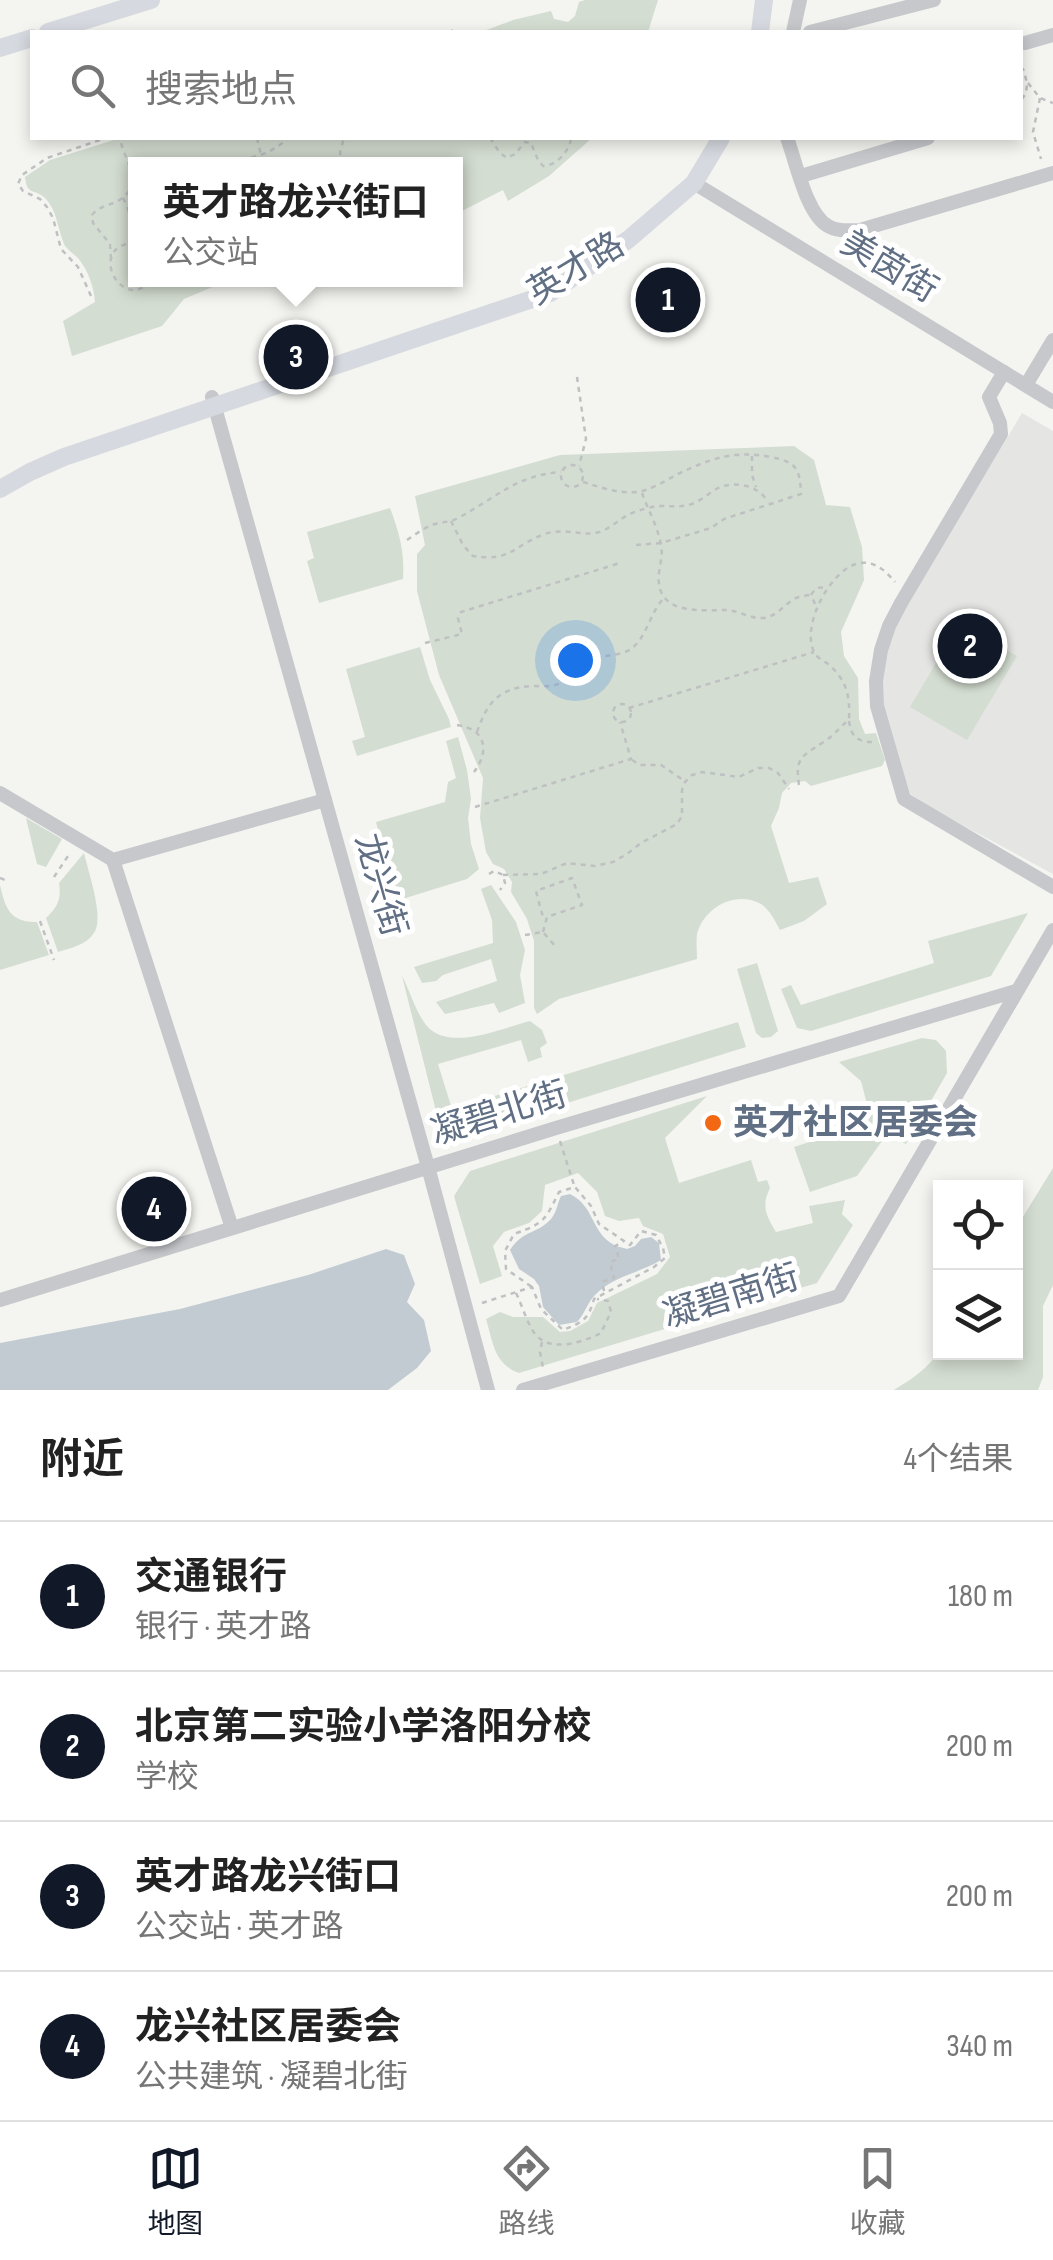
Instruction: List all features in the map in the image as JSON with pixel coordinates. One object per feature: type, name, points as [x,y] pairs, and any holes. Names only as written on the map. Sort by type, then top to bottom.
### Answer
[{"type":"main road","points":[[54,30],[150,0]]},
{"type":"main road","points":[[750,30],[753,0]]},
{"type":"main road","points":[[760,30],[764,0]]},
{"type":"main road","points":[[0,48],[30,39]]},
{"type":"main road","name":"英才路","points":[[0,489],[64,457],[213,401],[545,286],[625,232],[688,178],[711,140]]},
{"type":"main road","name":"英才路","points":[[0,479],[60,449],[550,293],[629,240],[694,183],[719,140]]},
{"type":"street","points":[[793,30],[800,0]]},
{"type":"street","points":[[818,30],[934,0]]},
{"type":"street","points":[[1025,43],[1053,35]]},
{"type":"street","points":[[789,140],[814,214],[826,226],[842,231],[860,230],[1050,174]]},
{"type":"street","points":[[801,176],[921,140]]},
{"type":"street","name":"美茵街","points":[[694,183],[1053,402]]},
{"type":"street","points":[[1026,385],[1053,340]]},
{"type":"street","points":[[1004,372],[989,397],[1002,434],[889,626],[876,681],[877,706],[904,799],[1053,887]]},
{"type":"street","name":"龙兴街","points":[[213,401],[488,1390]]},
{"type":"street","points":[[0,793],[114,860],[232,1228]]},
{"type":"street","points":[[114,860],[325,800]]},
{"type":"street","name":"凝碧南街","points":[[522,1390],[839,1296],[1053,930]]},
{"type":"street","name":"凝碧北街","points":[[0,1300],[1016,991]]},
{"type":"path","points":[[1023,69],[1040,98],[1053,103]]},
{"type":"path","points":[[1023,98],[1028,82]]},
{"type":"path","points":[[1040,98],[1033,132],[1050,174]]},
{"type":"path","points":[[91,296],[78,266],[61,249],[47,207],[18,184],[22,175],[47,158],[100,140]]},
{"type":"path","points":[[257,140],[261,156]]},
{"type":"path","points":[[255,157],[278,148],[286,140]]},
{"type":"path","points":[[491,140],[507,158],[524,142],[530,143],[543,166],[560,158],[571,140]]},
{"type":"path","points":[[128,192],[96,208],[93,222],[110,244],[111,273],[119,285],[133,290],[143,287]]},
{"type":"path","points":[[123,198],[128,207]]},
{"type":"path","points":[[111,259],[118,248],[128,243]]},
{"type":"path","points":[[577,377],[586,439],[578,466]]},
{"type":"path","points":[[583,482],[613,491],[642,492],[736,453],[782,460],[794,465],[800,476],[801,494],[724,518],[712,528],[661,543],[636,545]]},
{"type":"path","points":[[752,453],[752,475],[769,505]]},
{"type":"path","points":[[568,465],[578,466],[584,473],[583,482],[576,488],[568,487],[561,481],[562,472],[568,465]]},
{"type":"path","points":[[407,540],[430,525],[451,521],[504,488],[541,474],[562,472]]},
{"type":"path","points":[[451,521],[473,556],[490,558],[507,556],[554,531],[597,533],[628,514],[647,508],[691,505],[718,487],[757,489]]},
{"type":"path","points":[[642,492],[661,543],[659,584],[675,606],[693,611],[738,611],[764,618],[821,586],[828,589]]},
{"type":"path","points":[[425,643],[462,634],[458,618],[461,612],[620,562]]},
{"type":"path","points":[[884,737],[861,742],[854,736],[848,720],[848,690],[842,678],[814,652],[816,605],[852,564],[865,562],[879,566],[906,595]]},
{"type":"path","points":[[811,594],[816,605]]},
{"type":"path","points":[[477,732],[486,708],[505,692],[556,685],[595,658],[634,647],[652,611],[665,597]]},
{"type":"path","points":[[629,708],[814,652]]},
{"type":"path","points":[[620,722],[630,715],[623,704],[613,712],[631,759],[640,764],[661,765],[685,782]]},
{"type":"path","points":[[799,785],[797,768],[801,758],[848,720]]},
{"type":"path","points":[[456,725],[468,726],[483,742],[484,754],[474,772]]},
{"type":"path","points":[[476,806],[631,759]]},
{"type":"path","points":[[488,874],[542,874],[566,863],[595,866],[613,862],[678,824],[682,816],[682,790],[692,774],[739,777],[758,768],[769,768],[789,788]]},
{"type":"path","points":[[54,877],[78,839]]},
{"type":"path","points":[[500,890],[505,883],[503,876]]},
{"type":"path","points":[[572,878],[582,905],[547,917],[542,914],[536,891],[572,878]]},
{"type":"path","points":[[547,917],[544,932],[555,946]]},
{"type":"path","points":[[40,921],[54,960]]},
{"type":"path","points":[[525,935],[544,932]]},
{"type":"path","points":[[556,1128],[575,1187],[591,1206],[599,1224],[630,1245],[641,1230],[656,1235],[665,1258],[594,1299],[582,1323],[563,1330],[541,1310],[532,1287],[506,1269],[505,1252],[514,1234],[534,1227],[549,1215],[559,1192],[575,1187]]},
{"type":"path","points":[[605,1292],[602,1282],[614,1278],[610,1262],[619,1259],[614,1246],[624,1242]]},
{"type":"path","points":[[466,1309],[532,1287]]},
{"type":"path","points":[[516,1292],[533,1332],[555,1344],[601,1334],[611,1312],[608,1301],[594,1299]]},
{"type":"path","points":[[542,1340],[541,1362],[548,1383]]},
{"type":"shaded area","points":[[658,0],[649,30],[486,30],[551,11],[554,19],[568,22],[575,16],[579,2]]},
{"type":"shaded area","points":[[114,140],[590,140],[549,176],[508,201],[503,190],[463,210],[463,157],[128,157],[128,287],[212,287],[184,299],[162,326],[72,356],[63,321],[95,302],[88,273],[64,244],[49,203],[26,183],[25,177],[50,160]]},
{"type":"shaded area","points":[[1022,413],[1053,431],[1053,874],[905,790],[883,709],[883,665],[893,627]]},
{"type":"shaded area","points":[[794,446],[814,460],[826,505],[850,507],[862,547],[864,580],[841,632],[844,656],[858,678],[859,719],[865,734],[876,733],[885,760],[882,766],[811,786],[805,781],[791,783],[782,793],[771,826],[789,883],[818,877],[827,904],[804,921],[780,930],[761,904],[731,900],[706,916],[697,934],[697,959],[559,999],[537,1014],[534,941],[527,919],[511,892],[512,882],[486,852],[480,818],[483,778],[439,675],[417,591],[417,554],[425,545],[415,496],[560,455]]},
{"type":"shaded area","points":[[390,508],[401,542],[403,579],[319,603],[307,561],[314,558],[307,532]]},
{"type":"shaded area","points":[[960,623],[1017,656],[967,740],[910,707]]},
{"type":"shaded area","points":[[420,647],[451,727],[357,756],[352,741],[365,737],[346,669]]},
{"type":"shaded area","points":[[458,737],[471,799],[471,844],[479,869],[467,879],[396,901],[376,822],[445,802],[448,782],[456,778],[446,741]]},
{"type":"shaded area","points":[[26,818],[62,839],[46,867],[37,864]]},
{"type":"shaded area","points":[[84,853],[97,906],[97,926],[78,946],[58,952],[46,918],[58,903],[59,883]]},
{"type":"shaded area","points":[[0,885],[14,916],[37,922],[49,955],[0,970]]},
{"type":"shaded area","points":[[491,885],[516,922],[525,950],[520,975],[525,1003],[499,1013],[494,1003],[445,1014],[436,1002],[497,981],[491,959],[422,983],[414,967],[493,943],[492,920],[481,889]]},
{"type":"shaded area","points":[[1028,913],[991,976],[811,1031],[797,1028],[781,989],[791,985],[801,1005],[934,963],[928,941]]},
{"type":"shaded area","points":[[757,963],[778,1031],[771,1037],[762,1038],[756,1033],[737,969]]},
{"type":"shaded area","points":[[402,976],[423,1021],[437,1034],[462,1038],[530,1021],[542,1030],[547,1043],[540,1048],[542,1057],[528,1062],[521,1040],[438,1064],[452,1109],[738,1022],[746,1047],[458,1137],[441,1131]]},
{"type":"shaded area","points":[[922,1038],[936,1040],[946,1051],[947,1073],[906,1144],[887,1134],[857,1176],[810,1192],[794,1147],[855,1127],[869,1112],[861,1081],[839,1062]]},
{"type":"shaded area","points":[[707,1096],[665,1138],[679,1183],[751,1160],[758,1182],[767,1180],[770,1188],[766,1210],[776,1232],[813,1223],[809,1206],[845,1200],[842,1214],[853,1225],[817,1283],[519,1373],[504,1364],[486,1319],[500,1312],[513,1317],[543,1317],[560,1332],[570,1331],[588,1321],[597,1303],[657,1274],[670,1257],[663,1234],[643,1226],[639,1218],[619,1221],[605,1216],[597,1192],[578,1173],[545,1185],[542,1211],[529,1223],[504,1232],[493,1246],[502,1276],[480,1284],[454,1196],[470,1171]]},
{"type":"shaded area","points":[[1053,1168],[1053,1285],[1043,1306],[1043,1377],[1038,1390],[894,1390],[933,1359],[1023,1360],[1023,1217]]},
{"type":"shaded area","points":[[570,1194],[584,1205],[604,1238],[627,1249],[651,1237],[659,1243],[661,1260],[610,1283],[592,1298],[577,1322],[559,1325],[543,1307],[539,1286],[519,1269],[510,1250],[551,1219],[561,1196]]},
{"type":"shaded area","points":[[386,1249],[404,1255],[415,1284],[407,1302],[424,1320],[431,1351],[417,1368],[388,1390],[0,1390],[0,1343],[180,1309],[308,1275]]},
{"type":"place","name":"交通银行","points":[[668,300]]},
{"type":"place","name":"英才路龙兴街口","points":[[296,357]]},
{"type":"place","name":"北京第二实验小学洛阳分校","points":[[970,646]]},
{"type":"place","name":"英才社区居委会","points":[[713,1123]]},
{"type":"place","name":"龙兴社区居委会","points":[[154,1209]]}]
